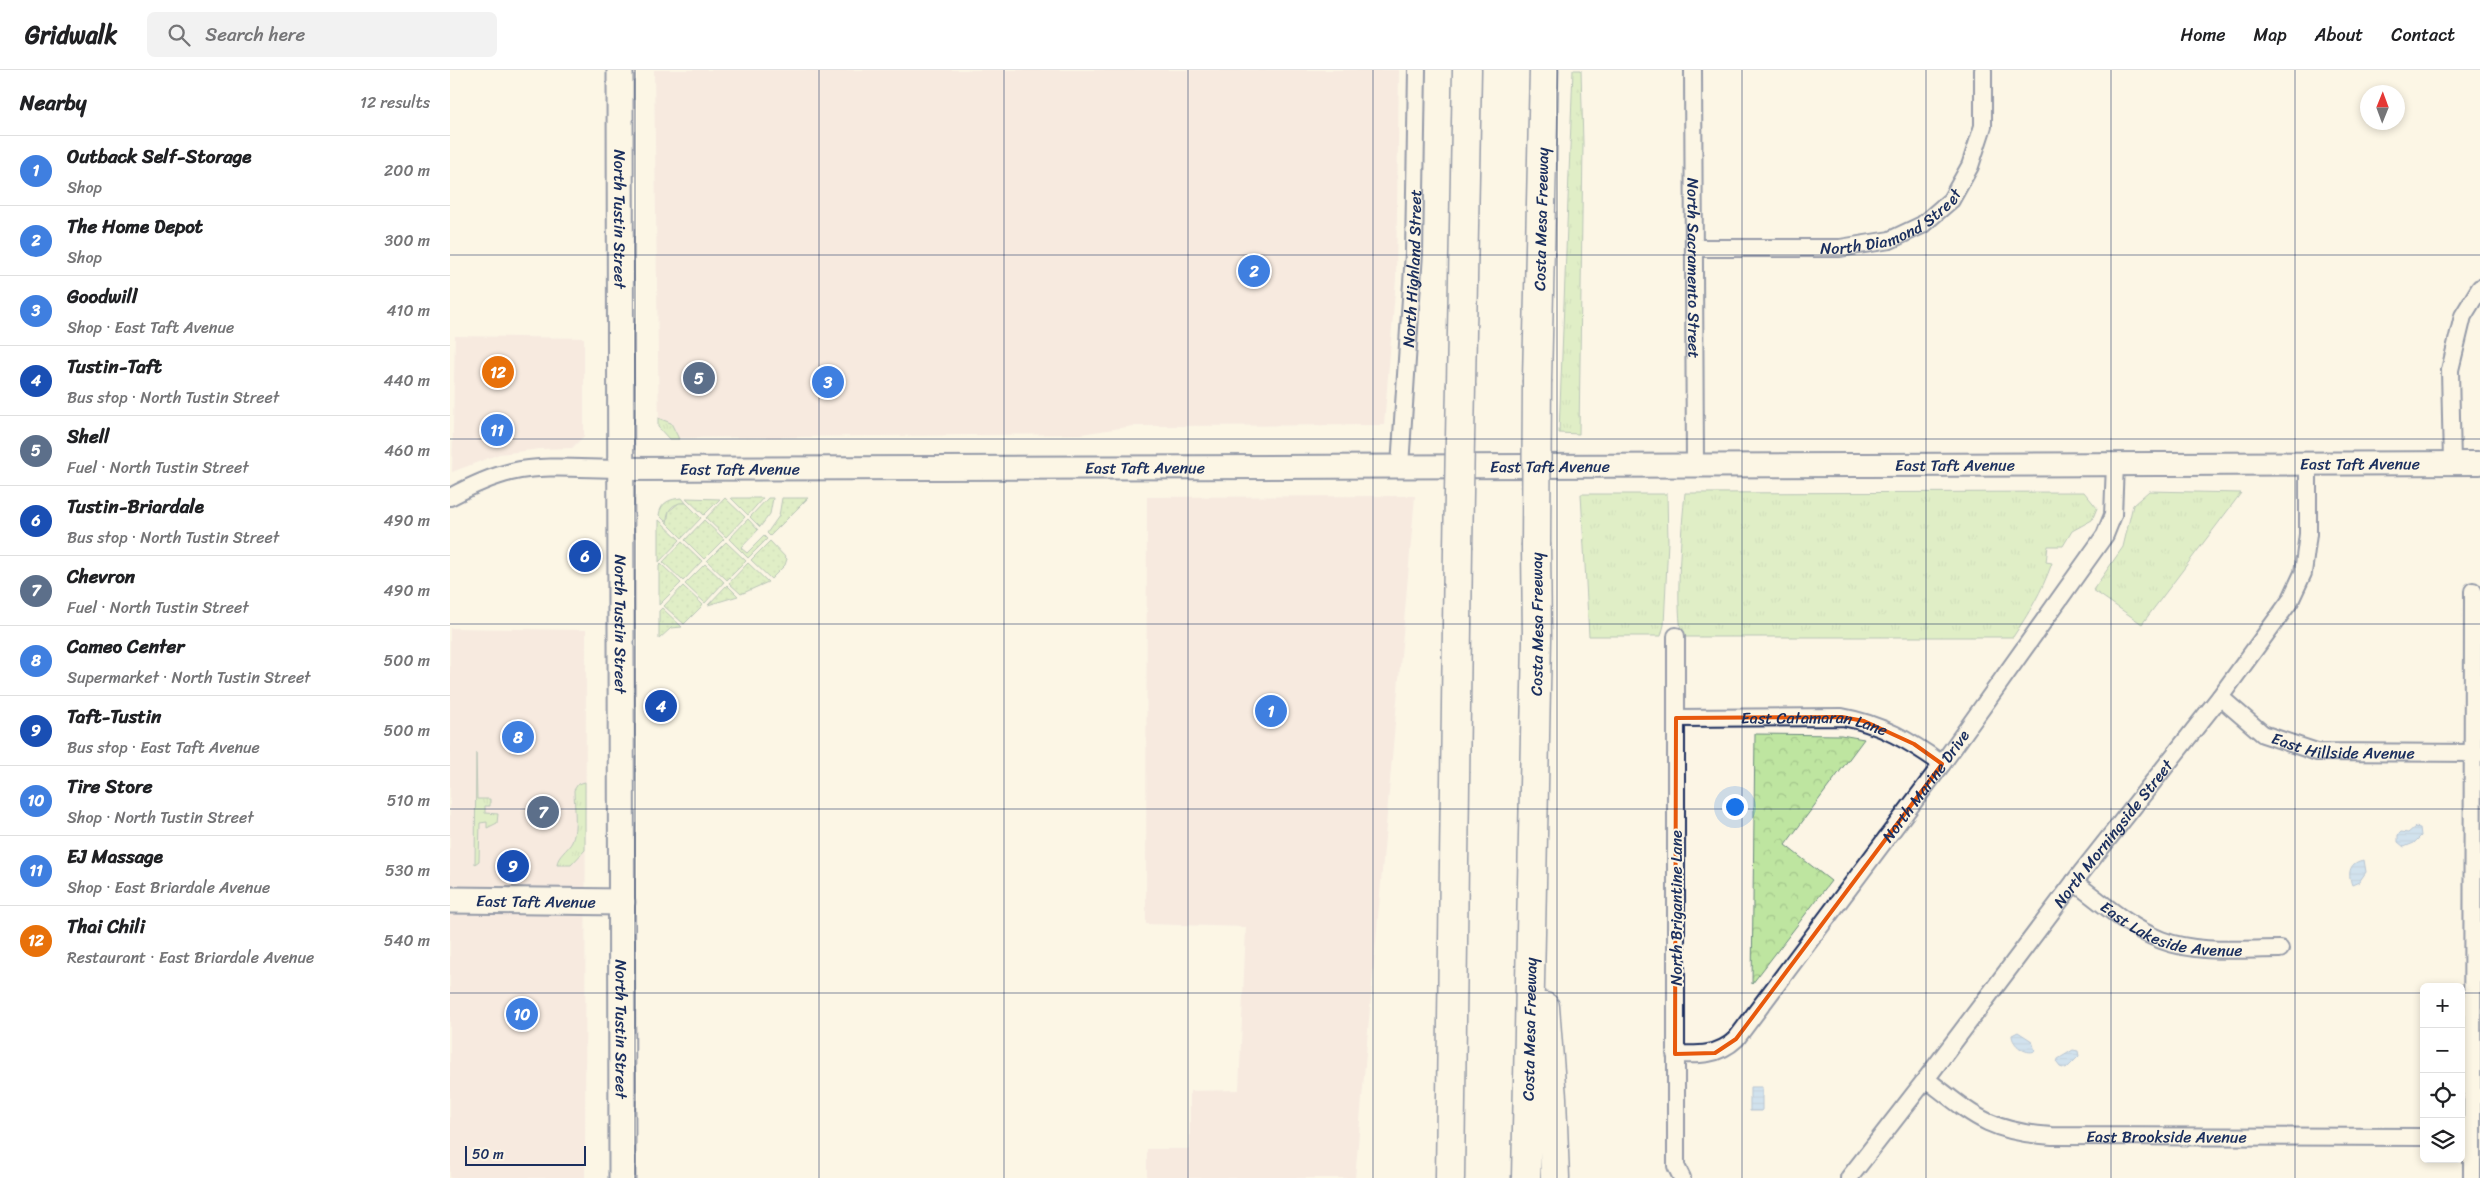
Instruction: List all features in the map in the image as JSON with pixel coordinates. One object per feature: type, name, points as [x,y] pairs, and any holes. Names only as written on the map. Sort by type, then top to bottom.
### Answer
[{"type":"highway","points":[[1450,1178],[1458,548],[1467,70]]},
{"type":"highway","name":"Costa Mesa Freeway","points":[[1526,1178],[1533,838],[1537,380],[1544,70]]},
{"type":"highway","points":[[1533,838],[1552,1098],[1555,1178]]},
{"type":"main road","name":"North Tustin Street","points":[[620,70],[622,1178]]},
{"type":"main road","name":"East Taft Avenue","points":[[620,469],[2480,463]]},
{"type":"main road","name":"East Taft Avenue","points":[[450,900],[622,902]]},
{"type":"street","name":"North Highland Street","points":[[1400,466],[1414,253],[1417,70]]},
{"type":"street","name":"North Sacramento Street","points":[[1694,70],[1695,465]]},
{"type":"street","name":"North Diamond Street","points":[[1694,248],[1840,248],[1890,240],[1922,224],[1951,200],[1970,166],[1983,126],[1983,70]]},
{"type":"street","points":[[2452,463],[2450,370],[2463,316],[2480,288]]},
{"type":"street","name":"North Morningside Street","points":[[1849,1178],[2074,882],[2220,697],[2290,601],[2303,573],[2308,534],[2308,463]]},
{"type":"street","name":"North Marine Drive","points":[[1675,1054],[1715,1053],[1728,1047],[1736,1039],[1942,764],[2105,535],[2113,515],[2115,464]]},
{"type":"street","points":[[450,497],[476,484],[512,472],[543,469],[620,469]]},
{"type":"street","points":[[2472,1178],[2467,1137],[2477,753],[2473,591]]},
{"type":"street","name":"North Brigantine Lane","points":[[1676,636],[1676,1166],[1682,1178]]},
{"type":"street","name":"East Hillside Avenue","points":[[2220,697],[2263,734],[2317,752],[2477,753]]},
{"type":"street","name":"East Catamaran Lane","points":[[1676,718],[1842,717],[1864,721],[1890,731],[1914,744],[1942,764]]},
{"type":"street","name":"East Lakeside Avenue","points":[[2074,882],[2137,929],[2162,940],[2191,947],[2280,949]]},
{"type":"street","name":"East Brookside Avenue","points":[[1926,1079],[1976,1118],[1999,1129],[2022,1134],[2052,1136],[2420,1137]]},
{"type":"highlighted area","points":[[1842,717],[1864,721],[1914,744],[1942,764],[1736,1039],[1715,1053],[1675,1054],[1676,718]]},
{"type":"shaded area","points":[[654,70],[1399,70],[1396,279],[1384,425],[1133,426],[1081,434],[670,438],[659,427]]},
{"type":"shaded area","points":[[455,336],[584,338],[584,436],[572,448],[539,449],[499,454],[452,472]]},
{"type":"shaded area","points":[[1415,496],[1355,1178],[1147,1178],[1147,1149],[1190,1149],[1190,1091],[1239,1090],[1246,927],[1146,924],[1147,497]]},
{"type":"shaded area","points":[[450,628],[586,630],[585,1178],[450,1178]]},
{"type":"green space","points":[[1573,70],[1581,70],[1583,144],[1579,434],[1559,433]]},
{"type":"green space","points":[[658,418],[671,423],[679,439],[669,439],[658,427]]},
{"type":"green space","points":[[2149,491],[2241,493],[2142,624],[2093,590],[2123,547],[2133,505]]},
{"type":"green space","points":[[2084,492],[2097,508],[2092,520],[2072,531],[2063,546],[2048,546],[2046,562],[2052,563],[2035,602],[2013,637],[1683,637],[1680,625],[1679,589],[1685,493]]},
{"type":"green space","points":[[1581,494],[1667,494],[1668,541],[1664,625],[1661,636],[1589,636]]},
{"type":"green space","points":[[682,498],[686,503],[674,505],[671,508],[667,523],[659,515],[662,507],[670,500]]},
{"type":"green space","points":[[686,498],[720,499],[704,515]]},
{"type":"green space","points":[[725,498],[745,517],[726,537],[706,518]]},
{"type":"green space","points":[[731,498],[763,498],[748,515]]},
{"type":"green space","points":[[768,498],[773,498],[770,514],[760,527],[750,517]]},
{"type":"green space","points":[[782,498],[808,498],[770,536],[767,533],[779,516]]},
{"type":"green space","points":[[679,503],[686,503],[701,518],[682,538],[667,523],[669,511]]},
{"type":"green space","points":[[748,519],[758,530],[741,548],[747,553],[764,536],[767,539],[748,558],[729,539]]},
{"type":"green space","points":[[659,520],[680,540],[659,562]]},
{"type":"green space","points":[[704,520],[724,539],[704,559],[685,540]]},
{"type":"green space","points":[[770,541],[787,559],[785,565],[771,579],[751,560]]},
{"type":"green space","points":[[682,542],[702,561],[683,581],[663,562]]},
{"type":"green space","points":[[726,542],[746,561],[727,580],[707,561]]},
{"type":"green space","points":[[748,563],[768,582],[741,594],[729,583]]},
{"type":"green space","points":[[661,564],[681,583],[659,605],[659,566]]},
{"type":"green space","points":[[705,564],[724,582],[705,603],[685,584]]},
{"type":"green space","points":[[727,585],[738,596],[708,605]]},
{"type":"green space","points":[[683,586],[703,605],[684,624],[664,606]]},
{"type":"green space","points":[[662,608],[682,627],[671,628],[659,639],[659,611]]},
{"type":"green space","points":[[1755,734],[1841,735],[1864,739],[1785,845],[1831,881],[1752,984]]},
{"type":"green space","points":[[476,753],[477,799],[490,799],[490,806],[485,806],[485,813],[498,814],[497,823],[487,828],[487,822],[480,823],[479,861],[475,864]]},
{"type":"green space","points":[[585,782],[585,850],[571,865],[557,865],[557,862],[572,842],[574,836],[574,790],[578,784]]},
{"type":"water","points":[[2415,827],[2420,828],[2421,836],[2414,843],[2404,847],[2398,842],[2398,835],[2401,832],[2408,833]]},
{"type":"water","points":[[2364,860],[2366,872],[2359,882],[2352,885],[2351,868],[2359,861]]},
{"type":"water","points":[[2018,1032],[2032,1041],[2035,1051],[2028,1052],[2017,1046],[2012,1035]]},
{"type":"water","points":[[2073,1050],[2078,1051],[2079,1056],[2066,1069],[2060,1067],[2057,1063],[2058,1059]]},
{"type":"water","points":[[1750,1087],[1762,1087],[1762,1111],[1750,1111]]},
{"type":"place","name":"The Home Depot","points":[[1254,271]]},
{"type":"place","name":"Thai Chili","points":[[498,372]]},
{"type":"place","name":"Shell","points":[[699,378]]},
{"type":"place","name":"Goodwill","points":[[828,382]]},
{"type":"place","name":"EJ Massage","points":[[497,430]]},
{"type":"place","name":"Tustin-Briardale","points":[[585,556]]},
{"type":"place","name":"Tustin-Taft","points":[[661,706]]},
{"type":"place","name":"Outback Self-Storage","points":[[1271,711]]},
{"type":"place","name":"Cameo Center","points":[[518,737]]},
{"type":"place","name":"Chevron","points":[[543,812]]},
{"type":"place","name":"Taft-Tustin","points":[[513,866]]},
{"type":"place","name":"Tire Store","points":[[522,1014]]}]
